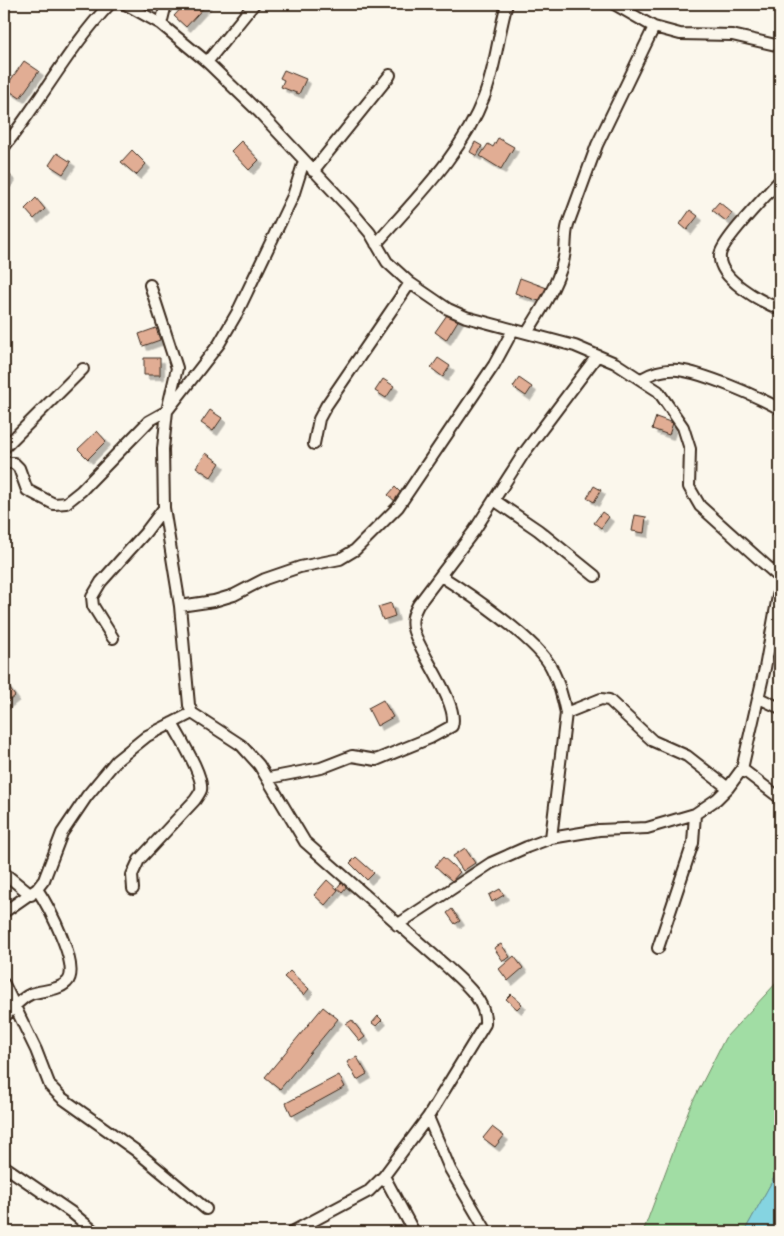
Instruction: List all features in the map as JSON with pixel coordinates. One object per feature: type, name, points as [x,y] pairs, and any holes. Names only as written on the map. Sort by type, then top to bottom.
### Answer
[{"type":"street","points":[[4,147],[62,64],[95,20],[110,4]]},
{"type":"street","points":[[125,4],[161,24],[207,62],[260,113],[349,208],[387,262],[410,283],[448,309],[466,317],[575,346],[641,379],[658,391],[683,427],[690,448],[689,487],[700,506],[780,578]]},
{"type":"street","points":[[161,24],[166,4]]},
{"type":"street","points":[[207,62],[254,4]]},
{"type":"street","points":[[376,244],[445,165],[474,121],[485,95],[493,68],[506,4]]},
{"type":"street","points":[[614,4],[654,27],[680,34],[732,35],[780,46]]},
{"type":"street","points":[[527,333],[549,297],[565,252],[565,236],[568,224],[598,146],[654,27]]},
{"type":"street","points":[[313,170],[390,76]]},
{"type":"street","points":[[4,463],[14,463],[19,468],[27,490],[40,499],[54,504],[66,504],[150,420],[167,411],[213,352],[237,313],[293,196],[304,161]]},
{"type":"street","points":[[780,180],[730,238],[720,254],[722,266],[732,279],[754,298],[780,310]]},
{"type":"street","points":[[314,444],[319,419],[326,406],[410,283]]},
{"type":"street","points":[[150,285],[177,368],[167,411],[163,448],[164,508],[180,606],[192,712],[241,745],[269,778],[305,842],[466,985],[486,1014],[485,1024],[428,1118],[384,1176],[369,1191],[292,1232]]},
{"type":"street","points":[[180,606],[221,599],[291,570],[340,559],[355,550],[398,507],[494,365],[513,330]]},
{"type":"street","points":[[269,778],[321,768],[352,756],[376,760],[395,754],[450,728],[454,721],[453,716],[437,676],[413,629],[412,617],[418,605],[474,531],[524,453],[597,356]]},
{"type":"street","points":[[4,448],[83,369]]},
{"type":"street","points":[[641,379],[661,370],[680,370],[759,397],[780,409]]},
{"type":"street","points":[[494,500],[538,530],[595,576]]},
{"type":"street","points":[[112,638],[93,606],[92,597],[101,582],[145,533],[164,508]]},
{"type":"street","points":[[441,576],[489,609],[536,649],[552,667],[562,694],[566,713],[565,741],[551,838]]},
{"type":"street","points":[[397,925],[490,863],[551,838],[599,830],[647,828],[696,814],[728,788],[742,769],[779,599],[780,586]]},
{"type":"street","points":[[758,698],[780,708]]},
{"type":"street","points":[[566,713],[601,700],[610,700],[654,742],[687,756],[728,788]]},
{"type":"street","points":[[4,912],[34,892],[44,880],[62,833],[87,796],[116,761],[147,736],[192,712]]},
{"type":"street","points":[[133,889],[132,875],[139,860],[195,800],[201,790],[201,781],[172,723]]},
{"type":"street","points":[[742,769],[780,798]]},
{"type":"street","points":[[658,948],[693,843],[696,814]]},
{"type":"street","points":[[4,873],[34,892],[50,907],[70,962],[72,974],[69,981],[63,985],[30,995],[13,1006],[4,1017]]},
{"type":"street","points":[[4,984],[36,1050],[50,1086],[62,1098],[135,1150],[206,1209]]},
{"type":"street","points":[[428,1118],[450,1169],[487,1232]]},
{"type":"street","points":[[4,1166],[71,1212],[95,1232]]},
{"type":"street","points":[[384,1176],[414,1232]]},
{"type":"green space","points":[[780,979],[780,1167],[744,1232],[643,1232],[689,1109],[725,1038]]},
{"type":"water","points":[[780,1167],[780,1232],[744,1232]]},
{"type":"building","points":[[185,4],[207,4],[186,27],[174,16]]},
{"type":"building","points":[[24,61],[39,71],[20,98],[5,88]]},
{"type":"building","points":[[284,70],[306,79],[299,94],[281,87],[284,80],[280,78]]},
{"type":"building","points":[[498,138],[514,147],[501,169],[480,156],[488,144],[493,147]]},
{"type":"building","points":[[241,141],[259,160],[249,170],[231,151]]},
{"type":"building","points":[[475,142],[482,146],[477,156],[470,152]]},
{"type":"building","points":[[132,150],[146,164],[136,175],[121,162]]},
{"type":"building","points":[[57,153],[71,162],[63,174],[49,165]]},
{"type":"building","points":[[5,171],[11,176],[6,183],[4,181]]},
{"type":"building","points":[[36,198],[45,209],[34,219],[25,209]]},
{"type":"building","points":[[719,202],[732,213],[726,221],[712,210]]},
{"type":"building","points":[[690,210],[698,216],[687,230],[680,224]]},
{"type":"building","points":[[520,278],[547,288],[542,302],[515,293]]},
{"type":"building","points":[[449,312],[459,319],[446,340],[435,332]]},
{"type":"building","points":[[156,328],[160,340],[143,346],[139,334]]},
{"type":"building","points":[[144,358],[160,358],[160,375],[144,375]]},
{"type":"building","points":[[438,358],[450,366],[443,377],[431,368]]},
{"type":"building","points":[[519,378],[532,387],[526,396],[513,387]]},
{"type":"building","points":[[383,379],[394,386],[386,398],[375,391]]},
{"type":"building","points":[[210,410],[222,418],[213,431],[201,423]]},
{"type":"building","points":[[656,417],[673,423],[669,435],[652,429]]},
{"type":"building","points":[[97,431],[106,441],[88,459],[78,449]]},
{"type":"building","points":[[206,453],[220,463],[211,477],[196,467]]},
{"type":"building","points":[[594,486],[601,490],[594,502],[587,498]]},
{"type":"building","points":[[395,487],[403,495],[396,502],[388,495]]},
{"type":"building","points":[[602,512],[609,517],[601,528],[594,523]]},
{"type":"building","points":[[635,515],[646,517],[644,533],[632,531]]},
{"type":"building","points":[[391,603],[395,616],[383,620],[378,607]]},
{"type":"building","points":[[4,681],[15,696],[4,705]]},
{"type":"building","points":[[383,700],[393,717],[377,726],[368,708]]},
{"type":"building","points":[[465,848],[475,863],[463,871],[453,856]]},
{"type":"building","points":[[356,857],[374,873],[367,880],[350,863]]},
{"type":"building","points":[[443,857],[460,872],[452,881],[435,866]]},
{"type":"building","points":[[344,879],[349,884],[342,892],[337,888]]},
{"type":"building","points":[[327,880],[338,890],[325,905],[314,895]]},
{"type":"building","points":[[500,889],[504,895],[492,902],[489,895]]},
{"type":"building","points":[[452,909],[460,921],[455,924],[447,913]]},
{"type":"building","points":[[501,944],[510,957],[503,961],[494,948]]},
{"type":"building","points":[[514,956],[523,968],[508,981],[499,969]]},
{"type":"building","points":[[290,971],[309,989],[304,995],[284,977]]},
{"type":"building","points":[[511,994],[522,1004],[517,1009],[506,999]]},
{"type":"building","points":[[323,1007],[338,1019],[280,1089],[265,1077]]},
{"type":"building","points":[[378,1016],[382,1020],[376,1026],[372,1023]]},
{"type":"building","points":[[352,1020],[365,1037],[360,1041],[346,1024]]},
{"type":"building","points":[[357,1057],[367,1074],[357,1080],[347,1062]]},
{"type":"building","points":[[339,1075],[345,1087],[292,1116],[286,1103]]},
{"type":"building","points":[[492,1127],[504,1136],[495,1147],[483,1138]]}]
